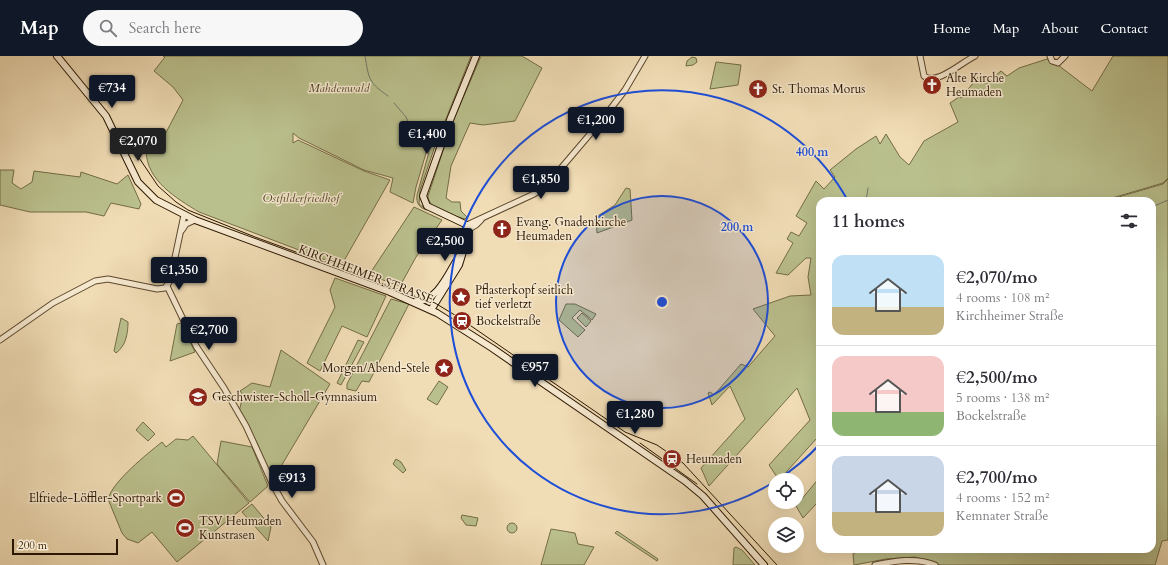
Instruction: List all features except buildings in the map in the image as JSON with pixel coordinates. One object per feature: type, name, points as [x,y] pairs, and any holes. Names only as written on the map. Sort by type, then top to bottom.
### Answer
[{"type":"main road","name":"KIRCHHEIMER STRASSE","points":[[56,56],[106,116],[138,182],[156,200],[195,220],[415,302],[430,309],[488,345],[685,482],[703,496],[764,565]]},
{"type":"main road","points":[[430,309],[434,295],[461,254],[469,235],[468,227],[429,207],[424,202],[423,196],[450,120],[476,56]]},
{"type":"main road","points":[[430,309],[459,265],[461,254]]},
{"type":"main road","points":[[415,302],[424,301],[434,295]]},
{"type":"street","points":[[468,227],[534,194],[553,179],[625,90],[645,56]]},
{"type":"street","points":[[920,56],[924,76],[932,79],[943,75],[963,61],[975,56]]},
{"type":"street","points":[[1050,56],[1052,61],[1058,62],[1065,56]]},
{"type":"street","points":[[184,215],[167,286],[196,346],[243,420],[282,501],[314,542],[324,565]]},
{"type":"street","points":[[180,233],[186,224],[195,220]]},
{"type":"street","points":[[0,340],[53,303],[95,281],[108,279],[157,289],[167,286]]},
{"type":"street","points":[[875,565],[911,560],[924,561],[935,565]]},
{"type":"green space","points":[[163,56],[471,56],[434,149],[420,190],[419,204],[427,210],[420,206],[418,203],[417,195],[429,152],[426,145],[416,139],[417,143],[424,147],[426,153],[413,203],[390,192],[393,178],[364,170],[299,138],[293,133],[293,143],[298,140],[364,171],[390,180],[341,266],[199,212],[181,201],[164,188],[157,180],[151,171],[146,151],[159,146],[183,100],[173,87],[154,71],[165,57]]},
{"type":"green space","points":[[481,56],[522,56],[542,68],[515,121],[483,125],[470,123],[451,166],[446,198],[452,202],[460,202],[461,211],[467,217],[465,219],[437,209],[429,201],[428,196],[452,124]]},
{"type":"green space","points":[[1113,56],[1168,56],[1168,178],[1163,183],[1116,197],[816,197],[816,439],[785,473],[774,473],[769,465],[810,420],[797,388],[709,486],[701,468],[745,419],[730,386],[712,405],[708,393],[710,392],[714,395],[741,364],[748,367],[775,336],[753,309],[790,296],[811,295],[808,277],[811,258],[806,258],[788,275],[776,273],[793,243],[787,239],[791,232],[799,236],[807,223],[796,216],[816,181],[824,189],[835,177],[830,170],[856,149],[876,136],[880,144],[886,134],[900,157],[909,165],[924,141],[958,122],[950,103],[959,97],[961,98],[978,77],[986,84],[1001,71],[1007,76],[1019,68],[1047,59],[1051,63],[1058,65],[1092,91]]},
{"type":"green space","points":[[692,57],[696,58],[697,62],[693,65],[686,66],[687,61]]},
{"type":"green space","points":[[716,62],[741,65],[738,85],[710,89]]},
{"type":"green space","points":[[0,170],[14,170],[12,183],[21,189],[32,182],[34,171],[80,177],[81,172],[117,184],[128,175],[141,204],[139,209],[111,203],[104,216],[86,212],[30,212],[0,205]]},
{"type":"green space","points":[[1168,179],[1168,540],[1162,541],[1155,565],[941,565],[915,557],[886,559],[854,565],[853,554],[855,553],[1156,553],[1156,197],[1119,197],[1163,184]]},
{"type":"green space","points":[[626,188],[630,189],[632,220],[597,233],[596,217],[615,205]]},
{"type":"green space","points":[[414,207],[442,220],[416,257],[400,286],[369,275]]},
{"type":"green space","points":[[335,278],[386,296],[367,337],[342,326],[320,371],[307,363],[335,307],[330,290]]},
{"type":"green space","points":[[391,299],[409,304],[369,382],[362,381],[356,391],[347,389],[347,384]]},
{"type":"green space","points":[[566,304],[575,304],[596,314],[592,320],[580,310],[572,318],[585,330],[578,337],[559,320]]},
{"type":"green space","points":[[582,313],[591,321],[586,327],[577,318]]},
{"type":"green space","points":[[121,318],[128,322],[128,330],[122,347],[116,353],[114,351]]},
{"type":"green space","points":[[181,323],[195,352],[170,361],[177,324]]},
{"type":"green space","points":[[358,340],[364,342],[341,385],[337,383]]},
{"type":"green space","points":[[281,350],[330,384],[280,468],[271,474],[239,412],[243,395],[240,391],[252,383],[270,387]]},
{"type":"green space","points":[[439,381],[448,387],[437,405],[427,399]]},
{"type":"green space","points":[[143,422],[155,434],[148,441],[136,430]]},
{"type":"green space","name":"Elfriede-Löffler-Sportpark","points":[[193,436],[249,503],[177,562],[152,532],[138,543],[127,539],[122,533],[108,499],[116,484],[123,476],[162,442],[166,447],[176,439],[188,440]]},
{"type":"green space","points":[[221,441],[252,447],[268,486],[250,502],[217,464]]},
{"type":"green space","points":[[396,459],[401,462],[406,470],[403,473],[393,464]]},
{"type":"green space","points":[[816,482],[816,504],[802,517],[798,509],[804,509],[804,496]]},
{"type":"green space","points":[[252,504],[271,527],[268,541],[242,512]]},
{"type":"green space","points":[[462,515],[478,518],[476,526],[466,525],[461,518]]},
{"type":"green space","points":[[510,523],[514,523],[516,524],[516,532],[510,533],[507,530],[507,526]]},
{"type":"green space","points":[[551,529],[575,533],[578,544],[594,547],[584,565],[541,565]]},
{"type":"green space","points":[[617,531],[658,559],[657,561],[615,533]]},
{"type":"green space","points":[[736,547],[742,550],[755,565],[733,565],[734,548]]},
{"type":"waterway","points":[[365,56],[370,79],[388,96]]},
{"type":"waterway","points":[[394,103],[406,117],[411,129]]},
{"type":"waterway","points":[[867,197],[868,188]]},
{"type":"waterway","points":[[1156,205],[1168,200]]},
{"type":"tram line","points":[[123,134],[158,186],[176,202],[188,210],[255,237],[435,303],[458,317],[625,432],[657,445],[683,463],[777,565]]},
{"type":"tram line","points":[[640,443],[697,484]]},
{"type":"place","name":"Alte Kirche Heumaden","points":[[932,85]]},
{"type":"place","name":"St. Thomas Morus","points":[[758,89]]},
{"type":"place","name":"Evang. Gnadenkirche Heumaden","points":[[502,229]]},
{"type":"place","name":"Pflasterkopf seitlich tief verletzt","points":[[461,297]]},
{"type":"place","name":"Bockelstraße","points":[[462,321]]},
{"type":"place","name":"Morgen/Abend-Stele","points":[[444,368]]},
{"type":"place","name":"Geschwister-Scholl-Gymnasium","points":[[198,397]]},
{"type":"place","name":"Heumaden","points":[[672,459]]},
{"type":"place","name":"Elfriede-Löffler-Sportpark","points":[[176,498]]},
{"type":"place","name":"TSV Heumaden Kunstrasen","points":[[185,528]]},
{"type":"park label","name":"Mahdenwald","points":[[339,88]]},
{"type":"park label","name":"Ostfilderfriedhof","points":[[301,198]]}]
